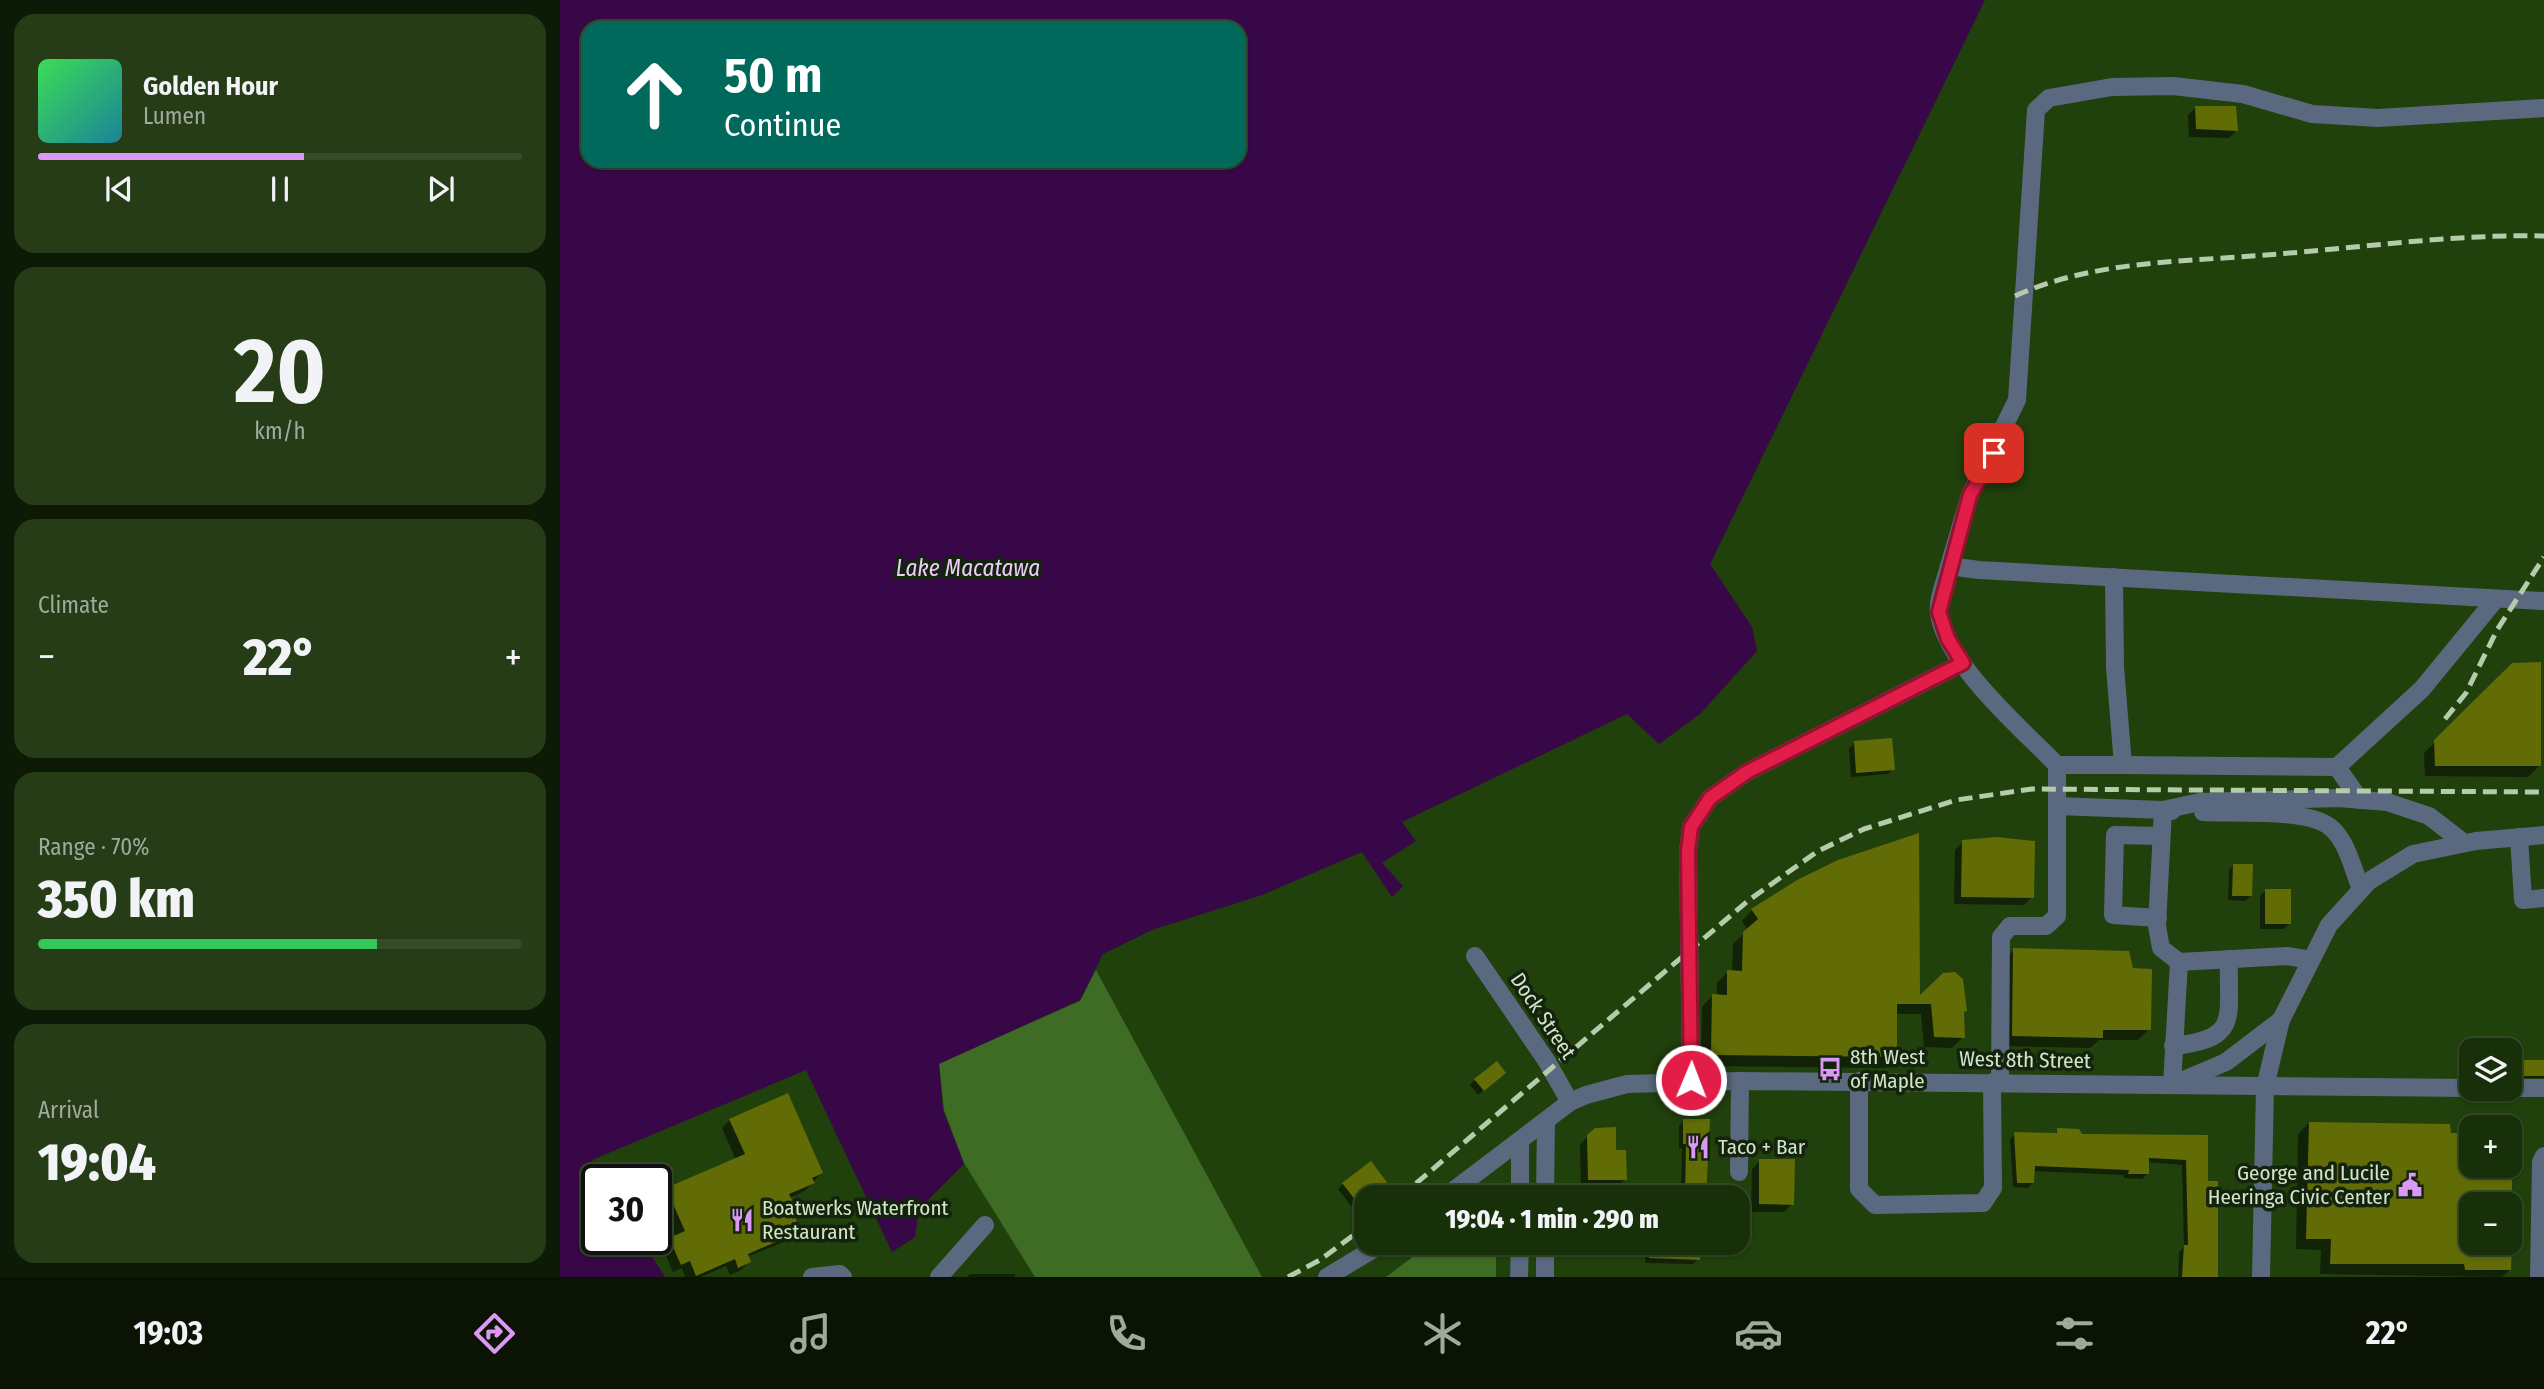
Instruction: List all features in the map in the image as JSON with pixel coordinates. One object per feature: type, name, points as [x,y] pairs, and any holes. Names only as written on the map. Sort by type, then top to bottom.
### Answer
[{"type":"street","points":[[1859,1081],[1859,1189],[1875,1205],[1983,1203],[1993,1188],[2001,937],[2010,926],[2046,926],[2057,916],[2057,765],[1972,677],[1948,639],[1939,612],[1949,566],[1970,495],[2017,400],[2036,110],[2049,98],[2112,86],[2173,86],[2244,94],[2312,114],[2378,118],[2544,108]]},
{"type":"street","points":[[1949,566],[2544,601]]},
{"type":"street","points":[[2114,577],[2115,667],[2123,765]]},
{"type":"street","points":[[2057,765],[2337,767],[2422,689],[2495,600]]},
{"type":"street","points":[[1691,1080],[1688,851],[1691,827],[1710,798],[1747,772],[1963,663]]},
{"type":"street","points":[[2337,767],[2360,800]]},
{"type":"street","points":[[2163,810],[2200,802],[2388,802],[2429,816],[2464,843]]},
{"type":"street","points":[[2057,806],[2308,817],[2330,827],[2342,841],[2361,889]]},
{"type":"street","points":[[2163,810],[2158,918],[2161,948],[2179,962],[2287,956],[2311,960]]},
{"type":"street","points":[[2158,918],[2113,915],[2115,835],[2161,836]]},
{"type":"street","points":[[2261,1277],[2265,1087],[2281,1020],[2329,925],[2361,889],[2413,854],[2464,843],[2544,835]]},
{"type":"street","points":[[2519,837],[2523,900],[2544,898]]},
{"type":"street","name":"Dock Street","points":[[1475,956],[1546,1060],[1570,1102]]},
{"type":"street","points":[[2173,1046],[2199,1043],[2220,1035],[2227,1023],[2230,959]]},
{"type":"street","points":[[2179,962],[2172,1085],[2226,1062],[2281,1020]]},
{"type":"street","points":[[1739,1172],[1740,1080]]},
{"type":"street","name":"West 8th Street","points":[[1462,1185],[1570,1102],[1627,1084],[1740,1080],[2459,1088]]},
{"type":"street","points":[[2522,1088],[2544,1088]]},
{"type":"street","points":[[1545,1185],[1546,1121]]},
{"type":"street","points":[[1520,1140],[1520,1185]]},
{"type":"street","points":[[2539,1277],[2541,1163],[2544,1156]]},
{"type":"street","points":[[939,1277],[985,1225]]},
{"type":"street","points":[[1327,1277],[1385,1242],[1349,1277]]},
{"type":"street","points":[[1520,1255],[1520,1277]]},
{"type":"street","points":[[1545,1255],[1545,1277]]},
{"type":"street","points":[[812,1277],[840,1274],[843,1277]]},
{"type":"green space","points":[[1096,970],[1262,1277],[1035,1277],[964,1163],[944,1110],[939,1063],[1080,1001]]},
{"type":"green space","points":[[1415,1255],[1496,1255],[1496,1277],[1386,1277]]},
{"type":"water","name":"Lake Macatawa","points":[[560,0],[1985,0],[1710,564],[1752,627],[1757,651],[1700,714],[1659,744],[1627,714],[1402,822],[1416,841],[1382,863],[1403,886],[1392,897],[1362,852],[1262,895],[1152,930],[1103,954],[1080,1000],[939,1064],[943,1110],[964,1164],[919,1209],[915,1237],[892,1252],[806,1070],[592,1160],[595,1164],[581,1164],[581,1255],[651,1255],[665,1277],[560,1277]]},
{"type":"building","points":[[2195,106],[2236,106],[2238,131],[2196,129]]},
{"type":"building","points":[[2541,662],[2541,766],[2435,766],[2434,740],[2512,663]]},
{"type":"building","points":[[1892,738],[1895,770],[1856,773],[1854,741]]},
{"type":"building","points":[[1919,833],[1920,995],[1943,973],[1955,972],[1963,979],[1967,1011],[1964,1012],[1965,1038],[1934,1037],[1931,1004],[1897,1004],[1897,1057],[1711,1055],[1712,994],[1727,995],[1727,970],[1742,971],[1743,932],[1758,919],[1751,909],[1797,880],[1838,860]]},
{"type":"building","points":[[1997,837],[2035,841],[2034,898],[1961,897],[1962,840]]},
{"type":"building","points":[[2233,864],[2253,864],[2252,896],[2232,896]]},
{"type":"building","points":[[2265,889],[2291,889],[2291,924],[2265,924]]},
{"type":"building","points":[[2013,948],[2129,951],[2133,968],[2152,969],[2151,1030],[2103,1030],[2103,1038],[2012,1036]]},
{"type":"building","points":[[2522,1060],[2544,1060],[2544,1076],[2522,1076]]},
{"type":"building","points":[[1497,1061],[1506,1073],[1484,1091],[1474,1079]]},
{"type":"building","points":[[788,1093],[823,1173],[812,1178],[815,1183],[789,1194],[793,1202],[789,1204],[801,1231],[748,1254],[751,1262],[738,1268],[735,1259],[696,1276],[690,1261],[681,1265],[672,1245],[672,1237],[685,1231],[672,1202],[672,1185],[745,1154],[729,1119]]},
{"type":"building","name":"Taco + Bar","points":[[1683,1119],[1710,1119],[1707,1185],[1685,1185],[1686,1144],[1683,1144]]},
{"type":"building","name":"George and Lucile Heeringa Civic Center","points":[[2309,1122],[2450,1124],[2451,1133],[2459,1133],[2459,1178],[2512,1178],[2512,1192],[2459,1192],[2459,1255],[2512,1255],[2511,1270],[2465,1270],[2464,1264],[2330,1264],[2331,1239],[2306,1239]]},
{"type":"building","points":[[1616,1127],[1616,1150],[1626,1150],[1627,1180],[1588,1180],[1587,1135],[1595,1128]]},
{"type":"building","points":[[2057,1128],[2079,1129],[2082,1134],[2208,1135],[2208,1181],[2218,1181],[2218,1277],[2182,1277],[2184,1245],[2188,1245],[2186,1160],[2149,1158],[2149,1174],[2128,1174],[2129,1170],[2035,1166],[2034,1183],[2017,1183],[2014,1132],[2057,1133]]},
{"type":"building","points":[[1759,1159],[1795,1159],[1794,1205],[1759,1204]]},
{"type":"building","points":[[1371,1161],[1389,1185],[1354,1185],[1354,1198],[1342,1183]]},
{"type":"building","points":[[1649,1255],[1700,1255],[1700,1260],[1649,1258]]},
{"type":"railway","points":[[2015,296],[2078,275],[2144,264],[2444,239],[2544,236]]},
{"type":"railway","points":[[2445,719],[2466,693],[2497,630],[2544,557]]},
{"type":"railway","points":[[1414,1185],[1749,900],[1818,851],[1864,829],[1956,800],[2032,789],[2544,792]]},
{"type":"railway","points":[[1288,1277],[1320,1260],[1354,1235]]},
{"type":"place","name":"8th West of Maple","points":[[1830,1069]]},
{"type":"place","name":"Taco + Bar","points":[[1698,1147]]},
{"type":"place","name":"George and Lucile Heeringa Civic Center","points":[[2410,1185]]},
{"type":"place","name":"Boatwerks Waterfront Restaurant","points":[[742,1220]]},
{"type":"route","points":[[1691,1080],[1688,851],[1691,827],[1710,798],[1747,772],[1963,663],[1948,639],[1939,612],[1949,566],[1970,495],[1994,453]]}]
